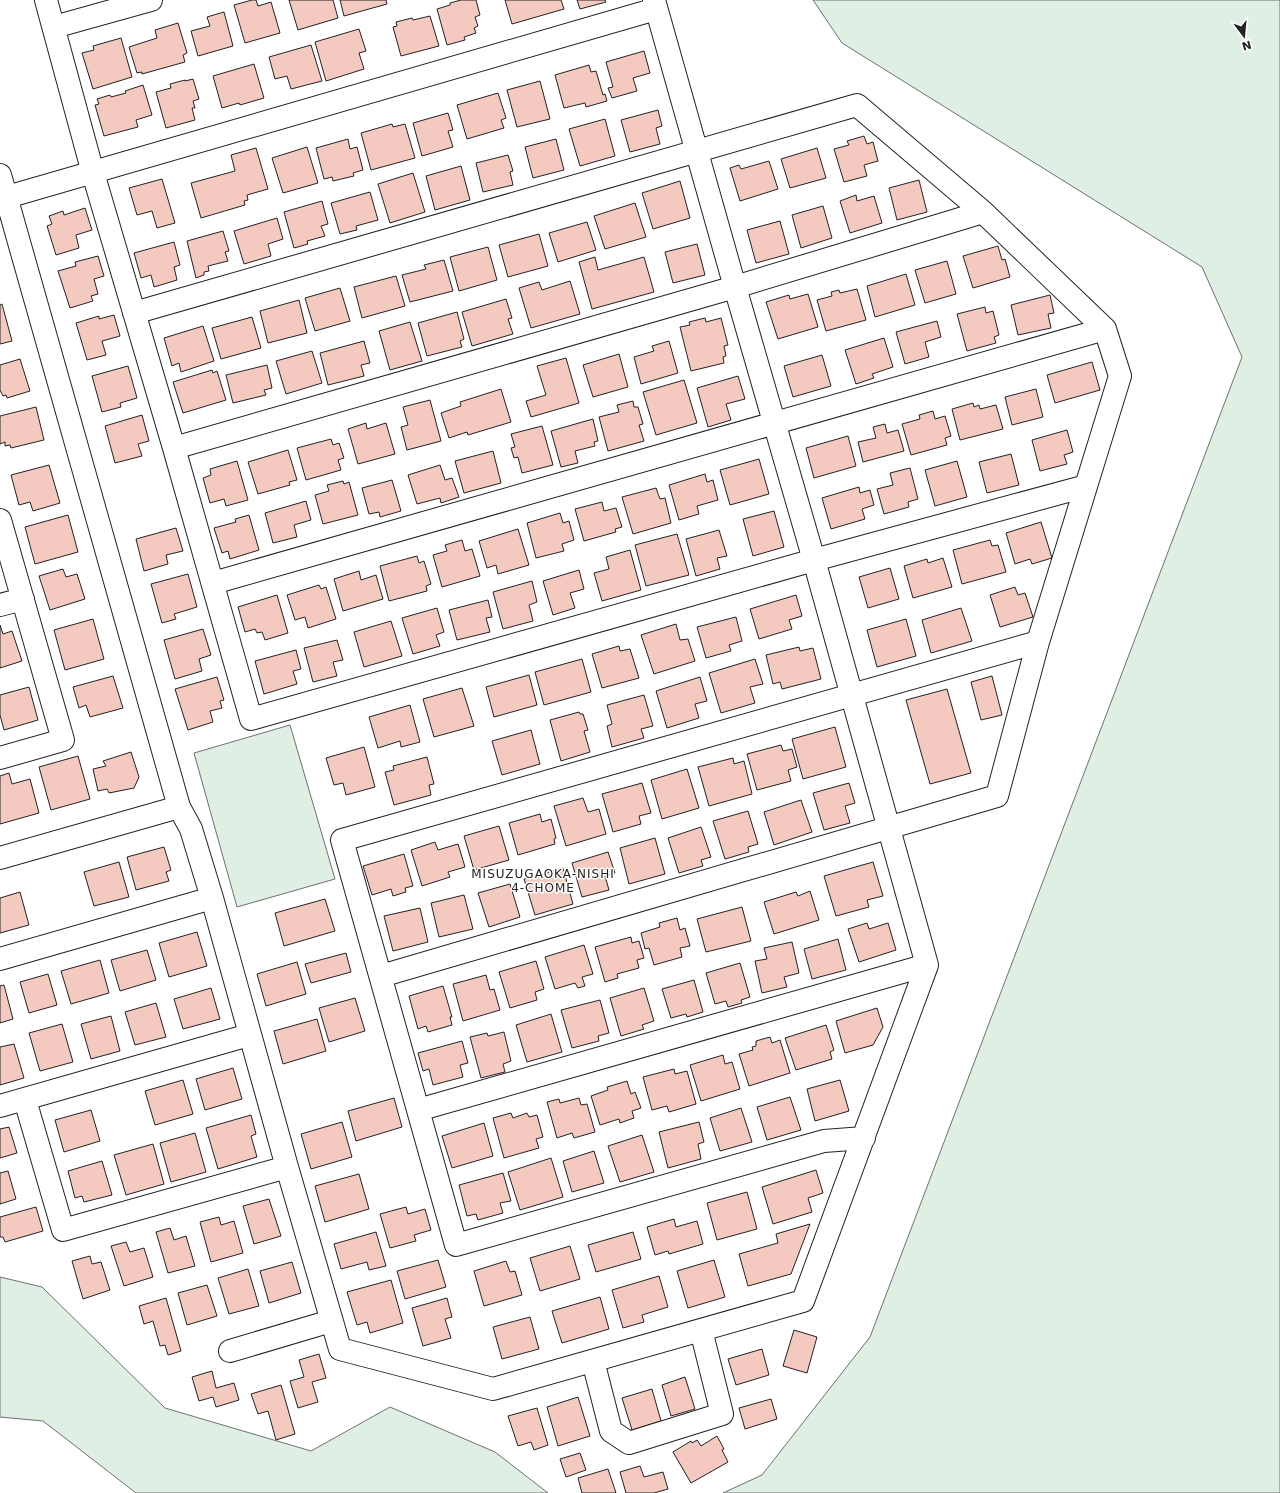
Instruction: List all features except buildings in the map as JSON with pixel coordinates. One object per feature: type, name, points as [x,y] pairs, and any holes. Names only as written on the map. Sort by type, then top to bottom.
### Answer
[{"type":"street","points":[[46,0],[93,173],[174,448],[251,719],[814,560],[1086,486]]},
{"type":"street","points":[[54,27],[151,0]]},
{"type":"street","points":[[0,175],[179,807],[191,829],[212,898],[249,1035],[340,1349],[493,1389],[803,1301],[927,965],[890,828],[655,5],[93,173],[7,197]]},
{"type":"street","points":[[134,313],[857,105],[983,212],[1105,329],[1120,376],[1038,642],[997,796],[381,976]]},
{"type":"street","points":[[174,448],[735,287],[983,212]]},
{"type":"street","points":[[213,583],[1105,329]]},
{"type":"street","points":[[0,520],[63,740],[0,758]]},
{"type":"street","points":[[0,605],[22,599]]},
{"type":"street","points":[[864,1138],[824,1141],[456,1245],[342,840],[1038,642]]},
{"type":"street","points":[[0,858],[179,807]]},
{"type":"street","points":[[0,958],[212,898]]},
{"type":"street","points":[[418,1110],[927,965]]},
{"type":"street","points":[[0,1106],[249,1035]]},
{"type":"street","points":[[25,1100],[63,1230],[287,1167]]},
{"type":"street","points":[[230,1351],[331,1321]]},
{"type":"street","points":[[593,1361],[611,1431],[629,1443],[722,1414],[701,1330]]},
{"type":"green space","points":[[813,0],[1280,0],[1280,1493],[723,1493],[762,1475],[870,1337],[1242,357],[1202,267],[842,43]]},
{"type":"green space","points":[[290,725],[335,879],[237,907],[194,753]]},
{"type":"green space","points":[[0,1277],[42,1287],[165,1408],[311,1451],[390,1407],[495,1452],[548,1493],[136,1493],[43,1421],[0,1417]]},
{"type":"district","name":"MISUZUGAOKA-NISHI 4-CHOME","points":[[543,881]]}]
